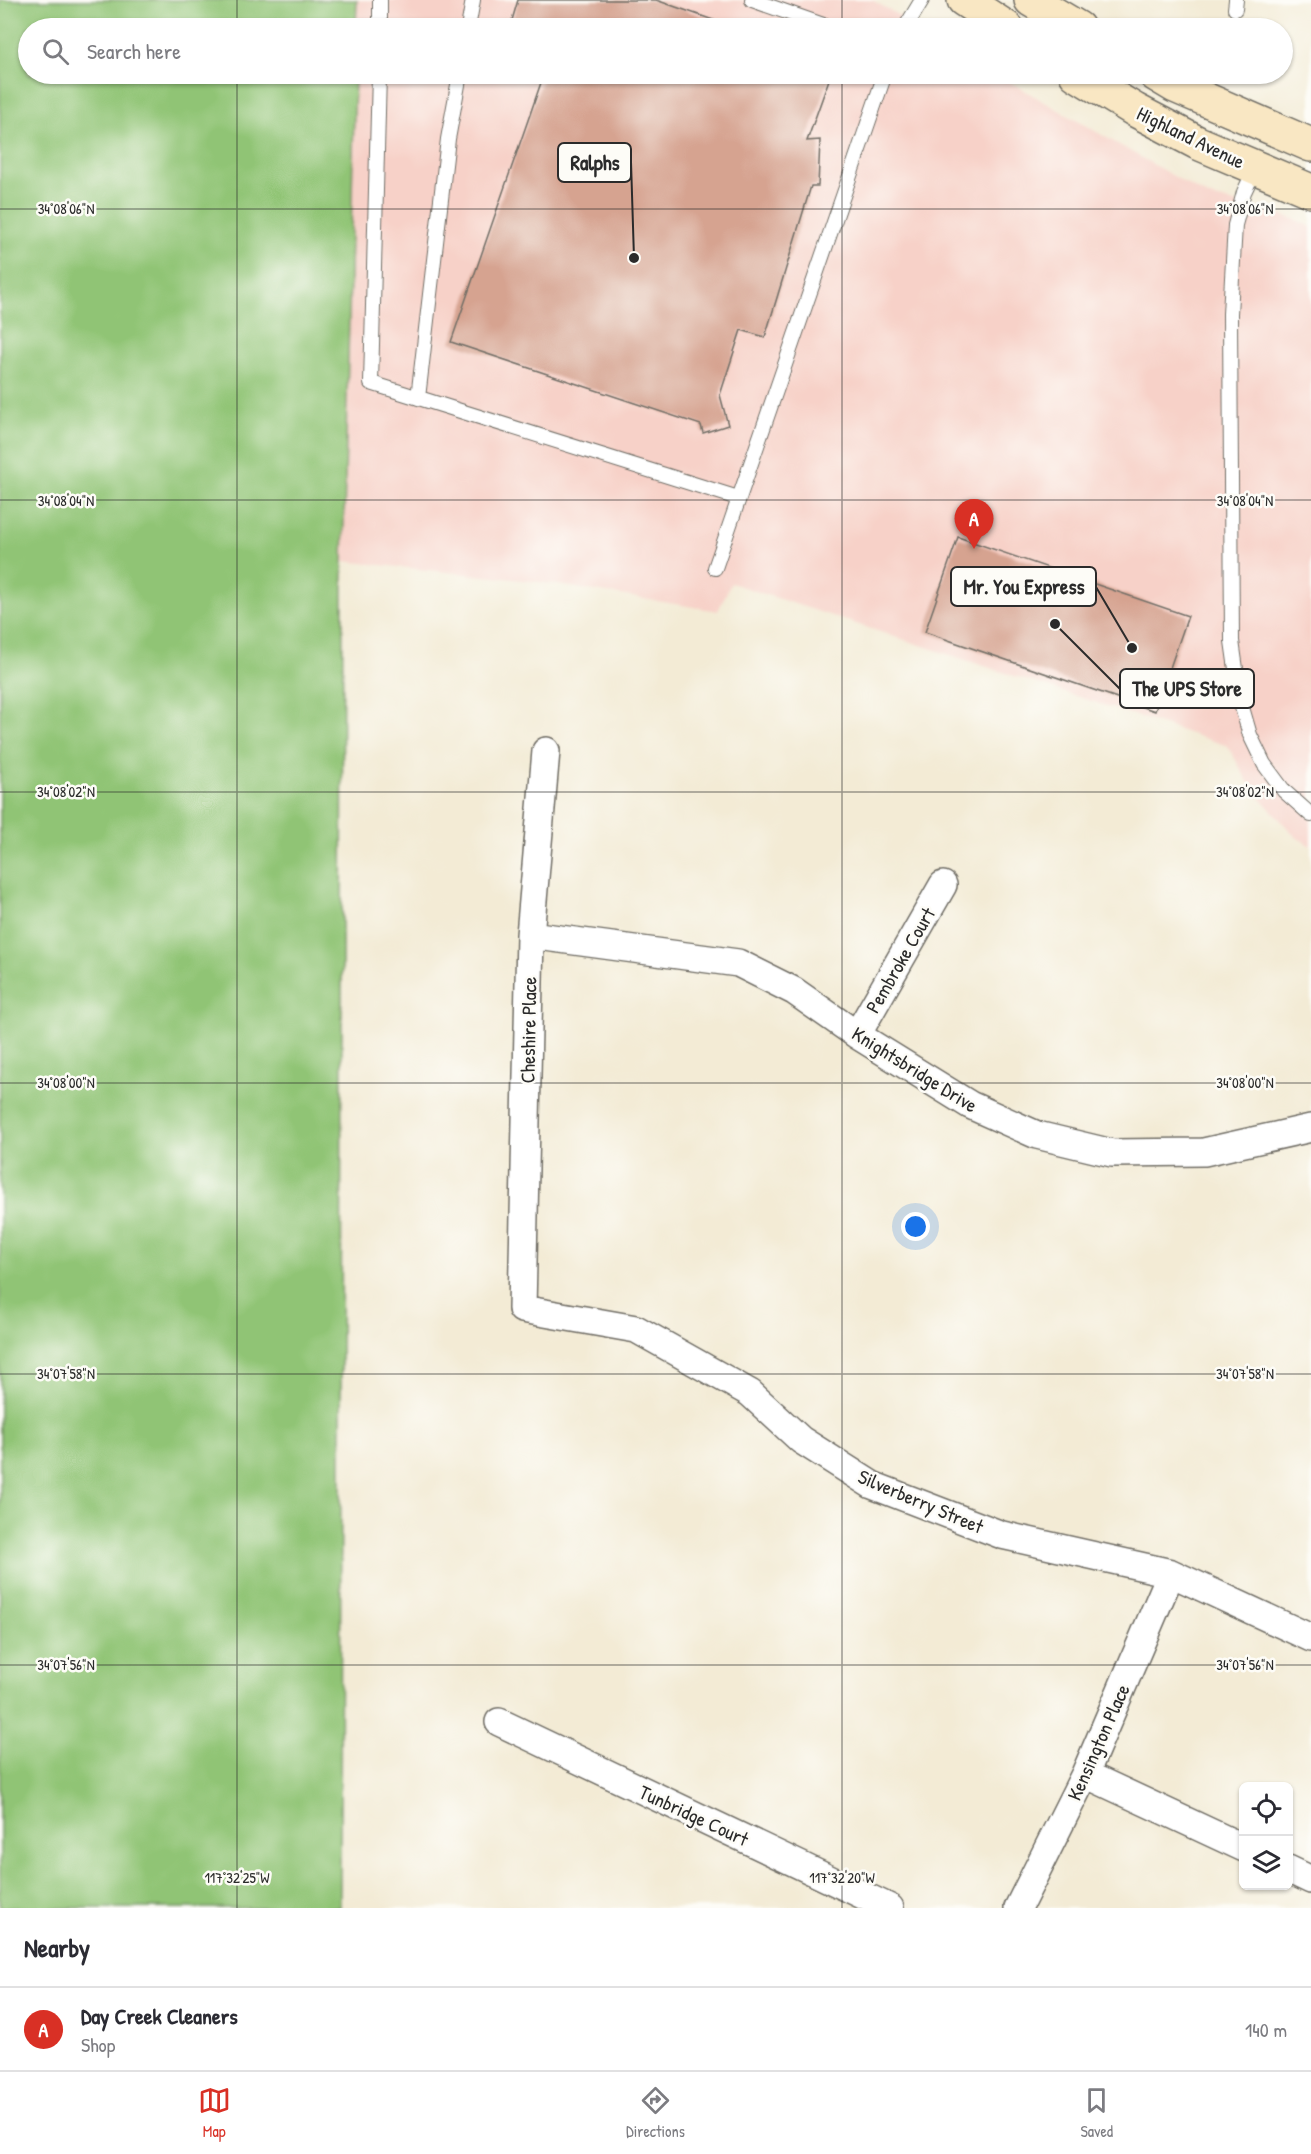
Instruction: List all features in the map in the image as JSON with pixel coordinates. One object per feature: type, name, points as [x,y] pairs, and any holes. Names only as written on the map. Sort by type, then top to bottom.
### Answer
[{"type":"street","points":[[964,0],[992,18]]},
{"type":"street","points":[[1031,0],[1061,18]]},
{"type":"street","name":"Highland Avenue","points":[[1092,84],[1135,110],[1198,143],[1311,191]]},
{"type":"street","name":"Highland Avenue","points":[[1174,84],[1311,145]]},
{"type":"street","name":"Cheshire Place","points":[[522,1309],[530,934],[546,751]]},
{"type":"street","name":"Pembroke Court","points":[[857,1035],[943,885]]},
{"type":"street","name":"Knightsbridge Drive","points":[[530,934],[738,963],[794,991],[857,1035],[970,1105],[1037,1135],[1112,1153],[1204,1152],[1311,1128]]},
{"type":"street","name":"Silverberry Street","points":[[522,1309],[636,1329],[750,1393],[801,1440],[872,1485],[1002,1535],[1171,1573],[1311,1638]]},
{"type":"street","name":"Kensington Place","points":[[1018,1908],[1085,1774],[1171,1573]]},
{"type":"street","name":"Tunbridge Court","points":[[499,1722],[890,1908]]},
{"type":"street","points":[[1085,1774],[1239,1846]]},
{"type":"street","points":[[1293,1871],[1311,1880]]},
{"type":"lane","points":[[380,0],[380,18]]},
{"type":"lane","points":[[470,18],[473,0]]},
{"type":"lane","points":[[752,0],[803,18]]},
{"type":"lane","points":[[911,18],[922,0]]},
{"type":"lane","points":[[379,84],[371,383],[738,498]]},
{"type":"lane","points":[[418,398],[448,139],[458,84]]},
{"type":"lane","points":[[715,568],[882,84]]},
{"type":"lane","points":[[1255,169],[1244,192],[1235,225],[1230,314],[1232,641],[1241,704],[1250,735],[1264,764],[1284,791],[1311,815]]},
{"type":"shaded area","points":[[357,0],[872,0],[903,18],[356,18]]},
{"type":"shaded area","points":[[355,84],[1013,84],[1208,196],[1294,219],[1311,227],[1311,846],[1296,837],[1252,789],[1228,746],[731,583],[718,611],[540,582],[343,561]]},
{"type":"green space","points":[[0,0],[357,0],[356,18],[18,18],[18,84],[355,84],[343,561],[340,1908],[0,1908]]},
{"type":"building","points":[[518,0],[656,0],[707,18],[513,18]]},
{"type":"building","points":[[541,84],[827,84],[807,141],[820,140],[818,186],[811,186],[765,337],[741,330],[720,395],[728,425],[703,433],[701,425],[451,342]]},
{"type":"building","points":[[958,537],[1188,616],[1155,711],[925,632]]},
{"type":"place","name":"Ralphs","points":[[634,258]]},
{"type":"place","name":"Day Creek Cleaners","points":[[974,549]]},
{"type":"place","name":"The UPS Store","points":[[1055,624]]},
{"type":"place","name":"Mr. You Express","points":[[1132,648]]}]
